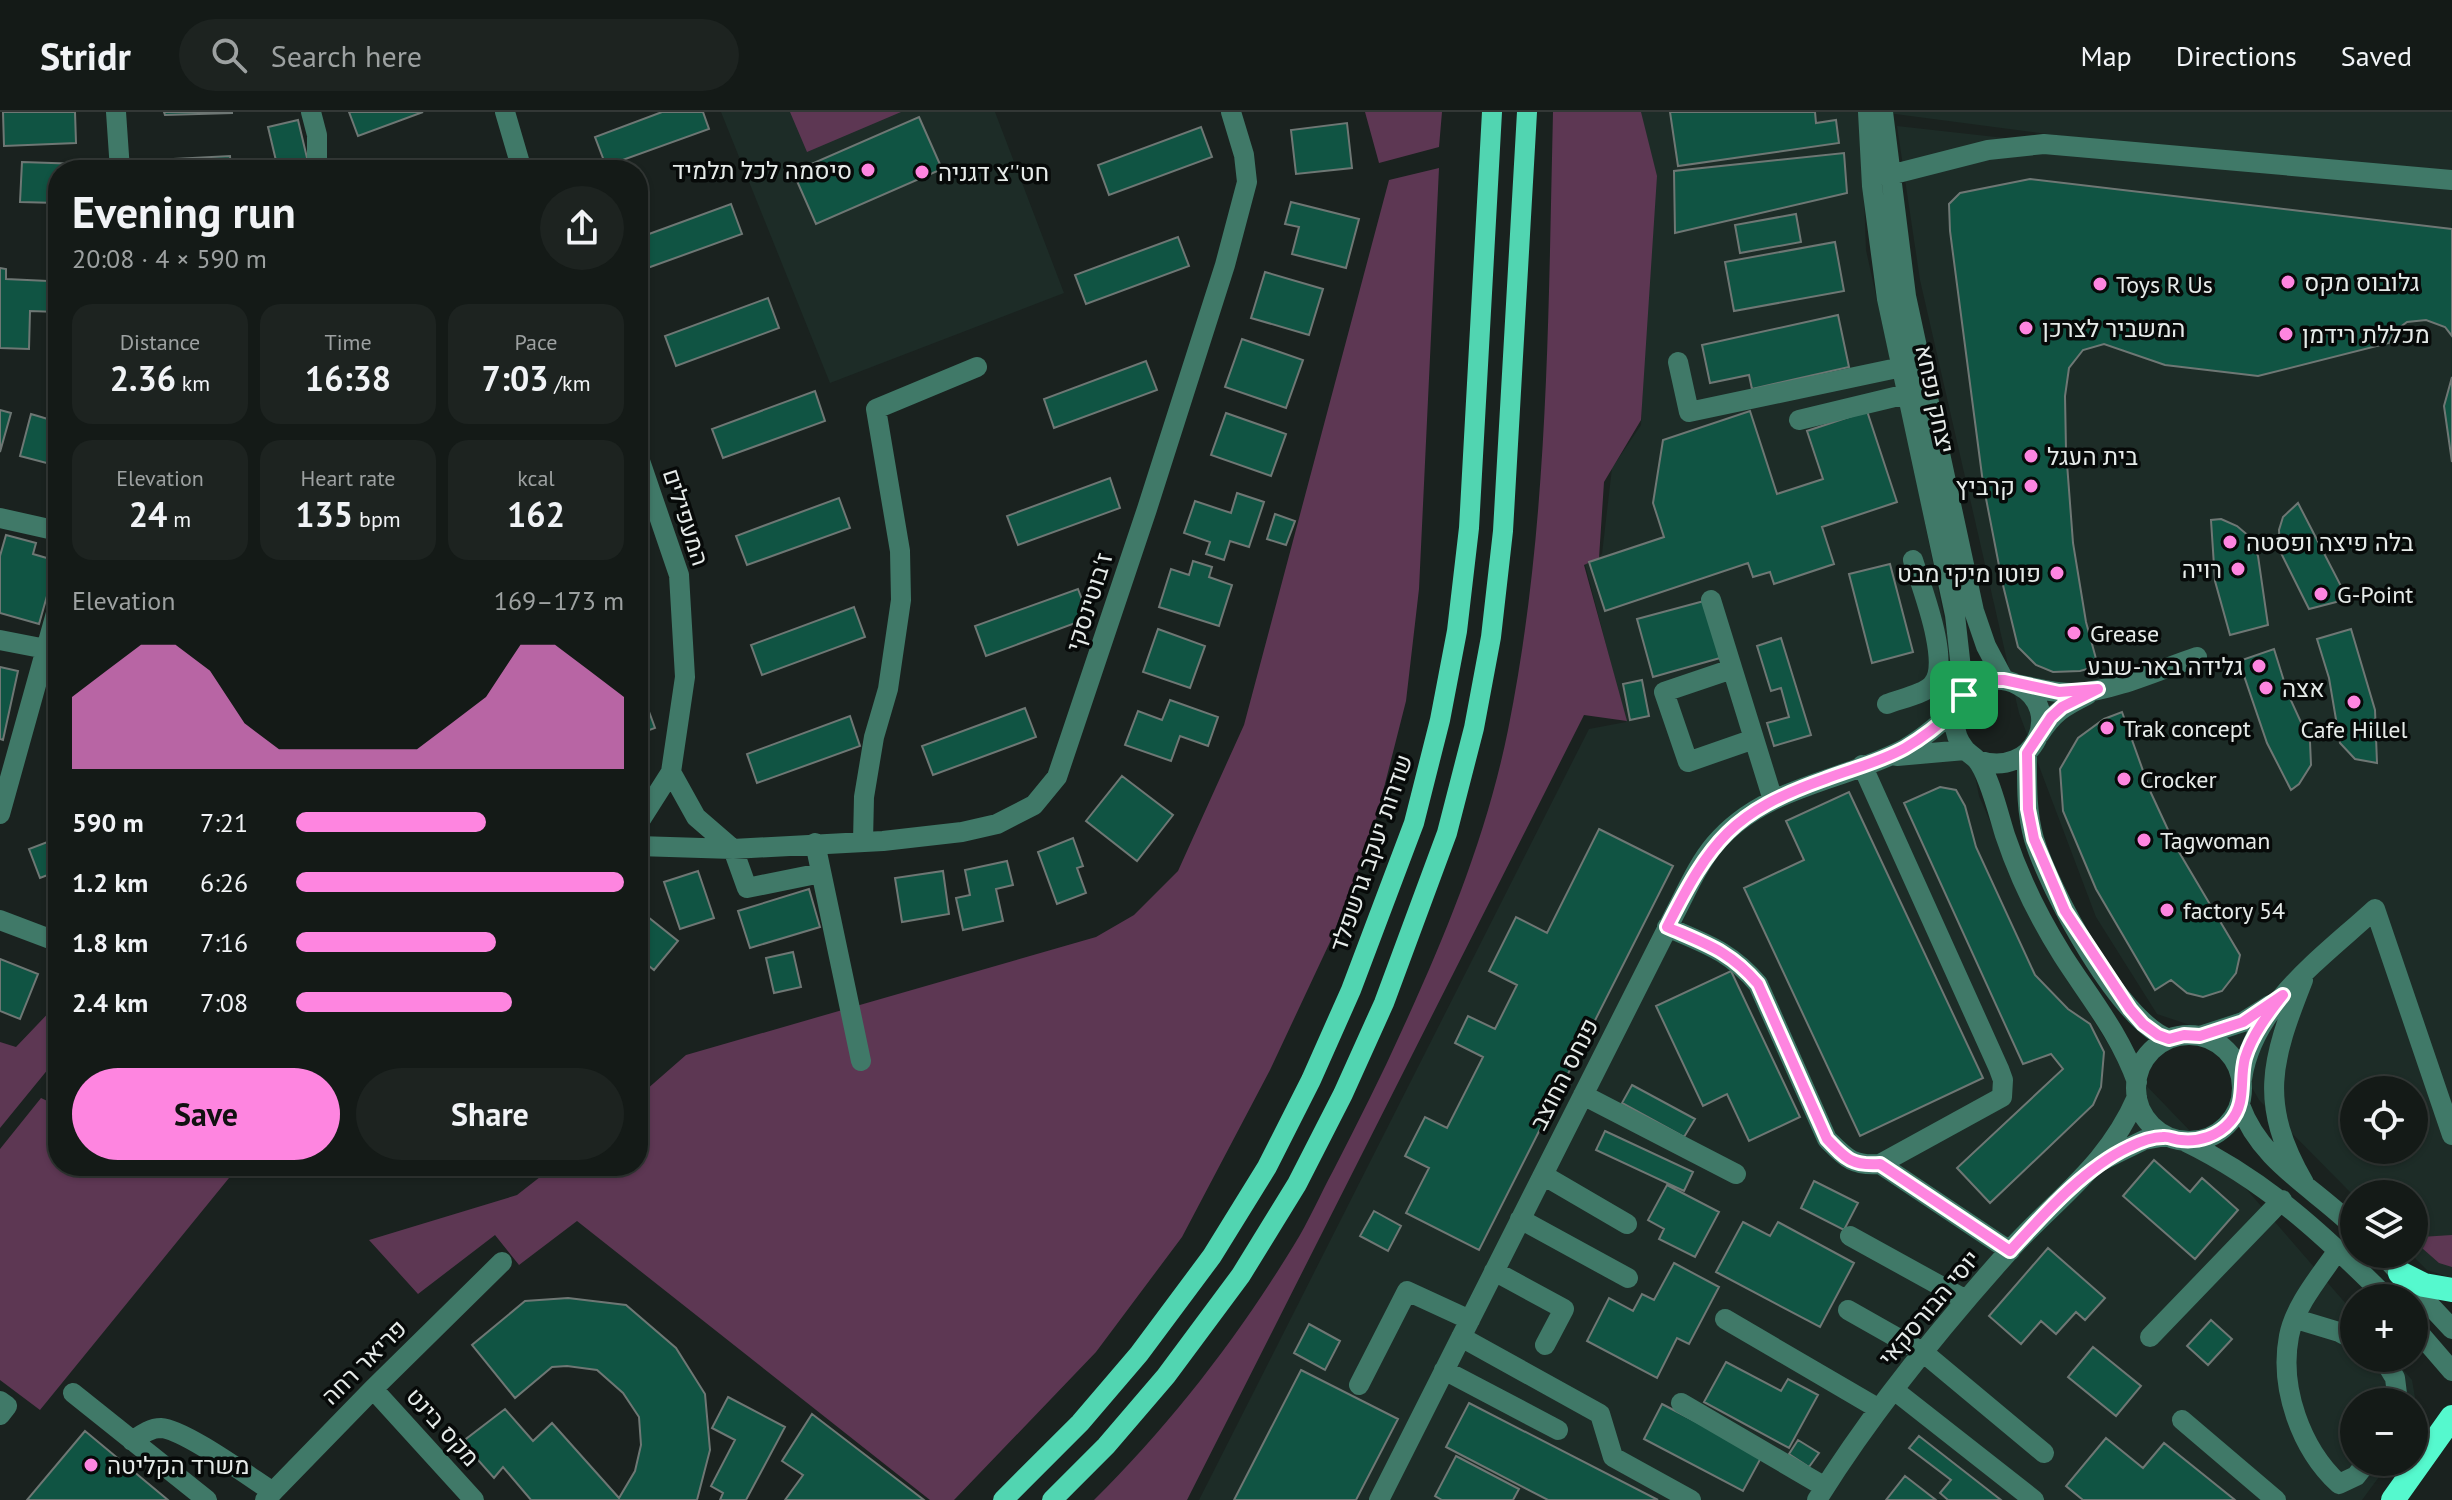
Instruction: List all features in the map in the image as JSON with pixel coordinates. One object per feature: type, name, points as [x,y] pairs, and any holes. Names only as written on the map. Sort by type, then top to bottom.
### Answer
[{"type":"highway","points":[[2400,1273],[2424,1285],[2452,1290]]},
{"type":"highway","points":[[2393,1500],[2452,1417]]},
{"type":"main road","name":"שדרות יעקב גרשפלד","points":[[1003,1500],[1080,1423],[1139,1354],[1212,1256],[1267,1167],[1311,1080],[1351,990],[1414,823],[1443,706],[1457,631],[1467,542],[1492,112]]},
{"type":"main road","points":[[1052,1500],[1106,1446],[1166,1376],[1241,1275],[1297,1184],[1343,1094],[1384,1003],[1447,833],[1474,728],[1491,637],[1502,546],[1527,112]]},
{"type":"street","points":[[116,112],[119,160]]},
{"type":"street","points":[[311,112],[317,135],[317,160]]},
{"type":"street","points":[[505,112],[519,160]]},
{"type":"street","name":"ז'בוטינסקי","points":[[648,846],[733,849],[962,832],[997,824],[1034,805],[1057,777],[1225,265],[1247,182],[1244,155],[1231,112]]},
{"type":"street","name":"יצחק נפחא","points":[[1868,112],[1874,201],[1887,299],[1955,615],[1961,702]]},
{"type":"street","name":"יצחק נפחא","points":[[1883,112],[1906,296],[1971,596],[1986,646],[2010,682]]},
{"type":"street","points":[[1890,175],[1988,150],[2044,144],[2452,180]]},
{"type":"street","points":[[1678,362],[1689,412],[1902,367]]},
{"type":"street","points":[[863,841],[864,797],[874,737],[888,689],[901,600],[900,551],[876,409],[977,367]]},
{"type":"street","points":[[1799,420],[1907,394]]},
{"type":"street","name":"המעפילים","points":[[648,484],[679,575],[685,677],[671,772],[648,808]]},
{"type":"street","points":[[0,518],[48,529]]},
{"type":"street","points":[[1913,560],[1939,652],[1940,673],[1961,702]]},
{"type":"street","points":[[1711,600],[1773,800]]},
{"type":"street","points":[[0,640],[46,649]]},
{"type":"street","points":[[2,800],[48,642]]},
{"type":"street","points":[[1971,755],[2003,765],[2016,761],[2032,746],[2051,717],[2062,707],[2098,689],[2197,657]]},
{"type":"street","points":[[1732,669],[1664,692],[1688,762],[1754,739]]},
{"type":"street","points":[[1887,704],[1931,687],[1940,673]]},
{"type":"street","points":[[2098,689],[2059,692],[1989,680],[1975,686],[1961,702],[1955,726],[1971,755],[2043,923],[2122,1043],[2142,1113],[2152,1126],[2233,1166],[2282,1200],[2373,1284]]},
{"type":"street","points":[[2010,682],[2027,691],[2040,713],[2041,726],[2032,746],[2028,809],[2034,839],[2065,911],[2130,1009],[2143,1024],[2169,1039]]},
{"type":"street","name":"פנחס החוצב","points":[[1379,1500],[1667,927],[1715,844],[1738,822],[1773,800],[1904,749],[1933,729],[1961,702]]},
{"type":"street","name":"פנחס החוצב","points":[[1872,762],[1971,755]]},
{"type":"street","points":[[1667,927],[1724,952],[1758,984],[1827,1139],[1841,1154],[1860,1166],[1880,1164],[2002,1097],[2003,1080],[1872,762]]},
{"type":"street","points":[[671,772],[696,817],[733,849],[747,888],[821,873]]},
{"type":"street","points":[[815,843],[861,1061]]},
{"type":"street","points":[[2340,1215],[2257,1141],[2240,1105],[2242,1079],[2245,1057],[2265,1018],[2306,972],[2375,909],[2452,1135]]},
{"type":"street","points":[[0,920],[48,938]]},
{"type":"street","points":[[2304,1183],[2279,1130],[2272,1085],[2286,1024],[2306,972]]},
{"type":"street","points":[[2200,1036],[2243,1022],[2283,995]]},
{"type":"street","points":[[2137,1090],[2140,1068],[2147,1056],[2169,1039],[2184,1035],[2215,1041],[2237,1063],[2242,1079]]},
{"type":"street","name":"יוסי הבורסקאי","points":[[1821,1493],[1879,1409],[1966,1300],[2098,1163],[2119,1132],[2137,1090]]},
{"type":"street","points":[[1583,1095],[1736,1174]]},
{"type":"street","points":[[2175,1138],[2202,1140],[2218,1133],[2231,1121],[2240,1105]]},
{"type":"street","name":"יוסי הבורסקאי","points":[[2098,1163],[2144,1140],[2175,1138]]},
{"type":"street","points":[[1880,1164],[2010,1251]]},
{"type":"street","points":[[1543,1175],[1627,1224]]},
{"type":"street","points":[[2150,1337],[2282,1200]]},
{"type":"street","points":[[1520,1219],[1628,1278]]},
{"type":"street","points":[[1850,1236],[1966,1300]]},
{"type":"street","points":[[2338,1250],[2302,1304],[2289,1335],[2287,1371],[2302,1436],[2323,1469],[2339,1484],[2356,1476]]},
{"type":"street","name":"פריאר רחה","points":[[269,1496],[502,1262]]},
{"type":"street","points":[[2395,1268],[2452,1329]]},
{"type":"street","points":[[1494,1271],[1564,1309],[1545,1345]]},
{"type":"street","points":[[1359,1385],[1407,1291],[1600,1414],[1613,1457],[1691,1500]]},
{"type":"street","points":[[1848,1310],[1924,1353],[2044,1453]]},
{"type":"street","points":[[1725,1319],[1879,1409]]},
{"type":"street","points":[[2296,1319],[2340,1333]]},
{"type":"street","points":[[2428,1343],[2452,1371]]},
{"type":"street","points":[[1444,1370],[1558,1430]]},
{"type":"street","name":"מקס בינט","points":[[373,1389],[474,1500]]},
{"type":"street","points":[[1894,1390],[2034,1500]]},
{"type":"street","points":[[73,1393],[207,1500]]},
{"type":"street","points":[[0,1401],[7,1406],[0,1415]]},
{"type":"street","points":[[1681,1403],[1821,1493]]},
{"type":"street","points":[[2182,1420],[2276,1500]]},
{"type":"street","points":[[132,1441],[147,1431],[163,1428],[182,1435],[269,1496]]},
{"type":"shaded area","points":[[721,112],[995,112],[1064,293],[830,383]]},
{"type":"shaded area","points":[[790,112],[901,112],[807,152]]},
{"type":"shaded area","points":[[1365,112],[1442,112],[1439,147],[1379,163]]},
{"type":"shaded area","points":[[1553,112],[1641,112],[1657,176],[1641,420],[1604,482],[1599,558],[1584,565],[1627,721],[1584,715],[1187,1500],[1094,1500],[1150,1441],[1202,1378],[1250,1313],[1299,1236],[1403,1028],[1450,919],[1477,845],[1508,730],[1532,576],[1544,422]]},
{"type":"shaded area","points":[[1640,112],[1861,112],[1866,250],[1915,472],[1979,796],[2032,918],[2111,1049],[2248,1191],[2340,1297],[2340,1372],[2405,1372],[2412,1380],[2413,1388],[2340,1388],[2340,1476],[2380,1476],[2362,1500],[1199,1500],[1589,729],[1626,722],[1585,564],[1602,554],[1612,468],[1641,425],[1652,168]]},
{"type":"shaded area","points":[[1880,112],[2452,112],[2452,1278],[2425,1268],[2428,1268],[2428,1180],[2340,1182],[2259,1100],[2223,1036],[2157,1014],[2096,917],[2019,713],[1920,280],[1897,126],[2449,187]]},
{"type":"shaded area","points":[[1439,168],[1419,589],[1406,701],[1372,835],[1330,942],[1270,1070],[1182,1237],[1096,1352],[954,1500],[930,1500],[577,1221],[519,1265],[495,1235],[418,1294],[369,1240],[517,1195],[541,1176],[648,1176],[648,1088],[686,1055],[1096,937],[1134,915],[1178,871],[1244,725],[1389,180]]},
{"type":"shaded area","points":[[48,1013],[48,1069],[0,1128],[0,1042],[16,1047]]},
{"type":"shaded area","points":[[41,1098],[48,1101],[48,1176],[229,1178],[40,1410],[0,1380],[0,1149]]},
{"type":"shaded area","points":[[2452,1235],[2452,1267],[2439,1263],[2428,1253],[2428,1237]]},
{"type":"building","points":[[3,112],[75,112],[76,143],[4,146]]},
{"type":"building","points":[[164,112],[232,112],[232,113],[165,115]]},
{"type":"building","points":[[349,112],[423,112],[358,136]]},
{"type":"building","points":[[662,112],[703,112],[709,129],[623,160],[604,160],[595,137]]},
{"type":"building","points":[[1670,112],[1815,112],[1816,123],[1836,120],[1839,143],[1678,166]]},
{"type":"building","name":"סיסמה לכל תלמיד","points":[[919,117],[942,169],[816,224],[793,172]]},
{"type":"building","points":[[298,120],[308,160],[276,160],[268,127]]},
{"type":"building","points":[[1347,123],[1352,168],[1296,174],[1291,130]]},
{"type":"building","points":[[1201,127],[1212,157],[1109,195],[1098,165]]},
{"type":"building","points":[[1844,153],[1847,193],[1675,233],[1674,171]]},
{"type":"building","points":[[230,156],[230,160],[174,160]]},
{"type":"building","points":[[22,162],[48,163],[48,203],[20,202]]},
{"type":"building","points":[[2030,179],[2452,229],[2452,336],[2445,327],[2426,320],[2407,322],[2394,332],[2389,343],[2258,376],[2165,365],[2104,344],[2083,350],[2069,368],[2065,396],[2066,450],[2073,543],[2086,622],[2098,666],[2080,671],[2053,672],[2036,665],[2018,647],[1983,483],[1950,231],[1949,204],[1960,193]]},
{"type":"building","points":[[1291,202],[1359,219],[1346,268],[1292,254],[1299,227],[1285,224]]},
{"type":"building","points":[[731,204],[742,234],[648,268],[648,234]]},
{"type":"building","points":[[1796,214],[1801,242],[1740,253],[1735,225]]},
{"type":"building","points":[[1178,237],[1189,266],[1086,304],[1075,275]]},
{"type":"building","points":[[1835,242],[1844,291],[1734,311],[1725,262]]},
{"type":"building","points":[[0,268],[6,269],[6,279],[48,281],[48,312],[30,311],[29,349],[0,348]]},
{"type":"building","points":[[1265,272],[1323,289],[1309,335],[1251,318]]},
{"type":"building","points":[[768,298],[779,328],[676,366],[665,336]]},
{"type":"building","points":[[1838,315],[1849,367],[1752,389],[1749,375],[1710,383],[1702,345]]},
{"type":"building","points":[[1242,339],[1303,360],[1286,408],[1225,387]]},
{"type":"building","points":[[1146,361],[1157,390],[1054,428],[1044,399]]},
{"type":"building","points":[[2452,377],[2452,462],[2444,406]]},
{"type":"building","points":[[815,391],[825,421],[723,458],[712,429]]},
{"type":"building","points":[[0,410],[11,413],[0,452]]},
{"type":"building","points":[[1750,411],[1777,494],[1823,479],[1807,431],[1867,411],[1897,502],[1822,527],[1834,564],[1774,584],[1770,572],[1753,577],[1748,563],[1605,611],[1589,562],[1664,537],[1653,503],[1663,440]]},
{"type":"building","points":[[1226,413],[1286,434],[1271,476],[1211,455]]},
{"type":"building","points":[[31,414],[48,419],[48,463],[20,456]]},
{"type":"building","points":[[1110,478],[1120,508],[1018,545],[1007,516]]},
{"type":"building","points":[[1237,493],[1264,502],[1249,547],[1230,541],[1224,560],[1206,554],[1210,542],[1184,533],[1195,501],[1231,513]]},
{"type":"building","points":[[839,498],[850,528],[747,565],[736,536]]},
{"type":"building","points":[[2298,503],[2342,588],[2344,600],[2309,609],[2280,551],[2279,530],[2283,517]]},
{"type":"building","points":[[1275,514],[1295,521],[1286,545],[1267,539]]},
{"type":"building","points":[[2221,519],[2237,526],[2250,537],[2258,556],[2268,625],[2230,635],[2215,581],[2211,520]]},
{"type":"building","points":[[6,535],[36,543],[33,554],[48,558],[48,592],[39,624],[0,613],[0,556]]},
{"type":"building","points":[[1193,561],[1212,567],[1209,577],[1232,585],[1219,626],[1159,607],[1171,569],[1189,575]]},
{"type":"building","points":[[1890,564],[1913,652],[1872,663],[1849,574]]},
{"type":"building","points":[[1078,589],[1089,618],[986,656],[975,626]]},
{"type":"building","points":[[1704,601],[1720,658],[1653,677],[1637,619]]},
{"type":"building","points":[[854,607],[865,637],[762,675],[751,645]]},
{"type":"building","points":[[1158,629],[1205,646],[1190,688],[1143,672]]},
{"type":"building","points":[[2351,629],[2375,710],[2377,763],[2355,759],[2340,743],[2329,678],[2317,639]]},
{"type":"building","points":[[1781,638],[1811,735],[1774,746],[1767,723],[1789,717],[1781,688],[1771,691],[1757,646]]},
{"type":"building","points":[[2274,649],[2288,694],[2310,742],[2311,765],[2299,784],[2291,790],[2267,743],[2239,661]]},
{"type":"building","points":[[0,667],[18,671],[3,740],[0,739]]},
{"type":"building","points":[[1642,680],[1649,716],[1630,720],[1623,684]]},
{"type":"building","points":[[1170,700],[1218,717],[1208,746],[1180,736],[1171,761],[1125,745],[1138,711],[1162,720]]},
{"type":"building","points":[[1025,708],[1036,737],[933,775],[922,746]]},
{"type":"building","points":[[648,709],[655,728],[648,730]]},
{"type":"building","points":[[2122,712],[2151,793],[2176,847],[2240,955],[2236,973],[2222,991],[2203,997],[2187,993],[2171,980],[2155,990],[2096,889],[2063,811],[2060,769],[2078,738],[2104,719]]},
{"type":"building","points":[[850,716],[860,746],[757,783],[747,754]]},
{"type":"building","points":[[1122,776],[1173,815],[1137,861],[1086,821]]},
{"type":"building","points":[[1940,787],[1956,790],[1965,806],[1976,847],[2035,975],[2068,1009],[2090,1024],[2104,1052],[2101,1087],[2093,1105],[1990,1203],[1957,1168],[2063,1069],[2051,1054],[2023,1064],[1904,803]]},
{"type":"building","points":[[1849,792],[1983,1078],[1860,1136],[1744,888],[1804,860],[1786,821]]},
{"type":"building","points":[[1599,829],[1673,866],[1479,1250],[1406,1213],[1429,1168],[1405,1156],[1425,1117],[1447,1128],[1483,1057],[1455,1043],[1468,1016],[1495,1029],[1517,985],[1489,971],[1516,917],[1547,933]]},
{"type":"building","points":[[1073,838],[1083,866],[1077,868],[1086,893],[1057,904],[1038,852]]},
{"type":"building","points":[[48,842],[48,875],[40,878],[29,849]]},
{"type":"building","points":[[1007,861],[1013,885],[996,889],[1003,921],[963,930],[956,898],[970,895],[965,870]]},
{"type":"building","points":[[698,871],[714,918],[680,929],[664,882]]},
{"type":"building","points":[[943,871],[949,914],[902,922],[895,878]]},
{"type":"building","points":[[809,889],[820,927],[750,948],[738,911]]},
{"type":"building","points":[[648,917],[678,941],[654,970],[648,965]]},
{"type":"building","points":[[793,952],[801,987],[774,993],[766,958]]},
{"type":"building","points":[[0,959],[38,974],[20,1019],[0,1011]]},
{"type":"building","points":[[1731,971],[1800,1117],[1749,1141],[1727,1094],[1703,1106],[1656,1006]]},
{"type":"building","points":[[1632,1085],[1695,1119],[1684,1137],[1622,1103]]},
{"type":"building","points":[[1605,1131],[1693,1172],[1684,1191],[1596,1150]]},
{"type":"building","points":[[2154,1160],[2190,1192],[2202,1178],[2238,1210],[2195,1259],[2123,1196]]},
{"type":"building","points":[[1814,1181],[1858,1203],[1844,1230],[1801,1208]]},
{"type":"building","points":[[1667,1185],[1719,1212],[1695,1257],[1659,1239],[1664,1229],[1648,1220]]},
{"type":"building","points":[[1374,1211],[1401,1226],[1388,1251],[1360,1236]]},
{"type":"building","points":[[1743,1222],[1770,1236],[1778,1222],[1854,1263],[1820,1327],[1716,1272]]},
{"type":"building","points":[[2048,1248],[2105,1298],[2085,1320],[2076,1312],[2056,1334],[2041,1321],[2021,1344],[1989,1316]]},
{"type":"building","points":[[1674,1263],[1719,1287],[1689,1344],[1677,1338],[1657,1378],[1587,1341],[1609,1298],[1633,1311],[1642,1294],[1654,1300]]},
{"type":"building","points":[[568,1298],[626,1305],[676,1348],[705,1394],[710,1450],[697,1500],[531,1500],[503,1467],[494,1478],[462,1442],[505,1409],[533,1441],[552,1423],[619,1498],[635,1471],[641,1445],[639,1417],[623,1393],[597,1370],[567,1366],[552,1367],[515,1398],[472,1345],[525,1301]]},
{"type":"building","points":[[2211,1320],[2232,1339],[2208,1365],[2187,1346]]},
{"type":"building","points":[[1309,1324],[1340,1341],[1325,1370],[1294,1353]]},
{"type":"building","points":[[2093,1347],[2141,1386],[2116,1416],[2068,1377]]},
{"type":"building","points":[[1726,1362],[1781,1391],[1788,1379],[1818,1395],[1789,1448],[1704,1402]]},
{"type":"building","points":[[1301,1370],[1398,1419],[1356,1500],[1234,1500]]},
{"type":"building","points":[[728,1397],[785,1427],[746,1500],[720,1500],[723,1493],[711,1486],[735,1440],[712,1428]]},
{"type":"building","points":[[1469,1403],[1658,1500],[1548,1500],[1446,1447]]},
{"type":"building","points":[[1662,1404],[1762,1456],[1743,1491],[1644,1439]]},
{"type":"building","points":[[812,1414],[924,1500],[785,1500],[803,1475],[782,1461]]},
{"type":"building","name":"משרד הקליטה","points":[[85,1431],[168,1500],[27,1500]]},
{"type":"building","points":[[1919,1436],[2001,1500],[1948,1500],[1940,1493],[1951,1480],[1909,1448]]},
{"type":"building","points":[[2106,1438],[2143,1468],[2164,1443],[2235,1500],[2083,1500],[2066,1486]]},
{"type":"building","points":[[1798,1440],[1819,1453],[1809,1467],[1789,1454]]},
{"type":"building","points":[[1456,1456],[1519,1489],[1513,1500],[1442,1500],[1435,1496]]},
{"type":"building","points":[[1905,1476],[1936,1500],[1886,1500]]},
{"type":"place","name":"סיסמה לכל תלמיד","points":[[868,170]]},
{"type":"place","name":"חט''צ דגניה","points":[[922,172]]},
{"type":"place","name":"גלובוס מקס","points":[[2288,282]]},
{"type":"place","name":"Toys R Us","points":[[2100,284]]},
{"type":"place","name":"המשביר לצרכן","points":[[2026,328]]},
{"type":"place","name":"מכללת רידמן","points":[[2286,334]]},
{"type":"place","name":"בית העגל","points":[[2031,456]]},
{"type":"place","name":"קרביץ","points":[[2031,486]]},
{"type":"place","name":"בלה פיצה ופסטה","points":[[2230,542]]},
{"type":"place","name":"רויה","points":[[2238,569]]},
{"type":"place","name":"פוטו מיקי מבט","points":[[2057,573]]},
{"type":"place","name":"G-Point","points":[[2321,594]]},
{"type":"place","name":"Grease","points":[[2074,633]]},
{"type":"place","name":"גלידה באר-שבע","points":[[2259,666]]},
{"type":"place","name":"אצה","points":[[2266,688]]},
{"type":"place","name":"Cafe Hillel","points":[[2354,702]]},
{"type":"place","name":"Trak concept","points":[[2107,728]]},
{"type":"place","name":"Crocker","points":[[2124,779]]},
{"type":"place","name":"Tagwoman","points":[[2144,840]]},
{"type":"place","name":"factory 54","points":[[2167,910]]},
{"type":"place","name":"משרד הקליטה","points":[[91,1465]]},
{"type":"route","points":[[1989,680],[2004,680],[2059,692],[2098,689],[2062,707],[2051,717],[2027,753],[2028,809],[2034,839],[2065,911],[2104,972],[2143,1024],[2169,1039],[2184,1035],[2200,1036],[2243,1022],[2283,995],[2265,1018],[2245,1057],[2243,1092],[2231,1121],[2218,1133],[2202,1140],[2184,1141],[2166,1136],[2144,1140],[2098,1163],[2010,1251],[1880,1164],[1860,1166],[1841,1154],[1827,1139],[1758,984],[1724,952],[1667,927],[1715,844],[1738,822],[1793,790],[1904,749],[1957,708],[1964,695],[1989,680]]}]
